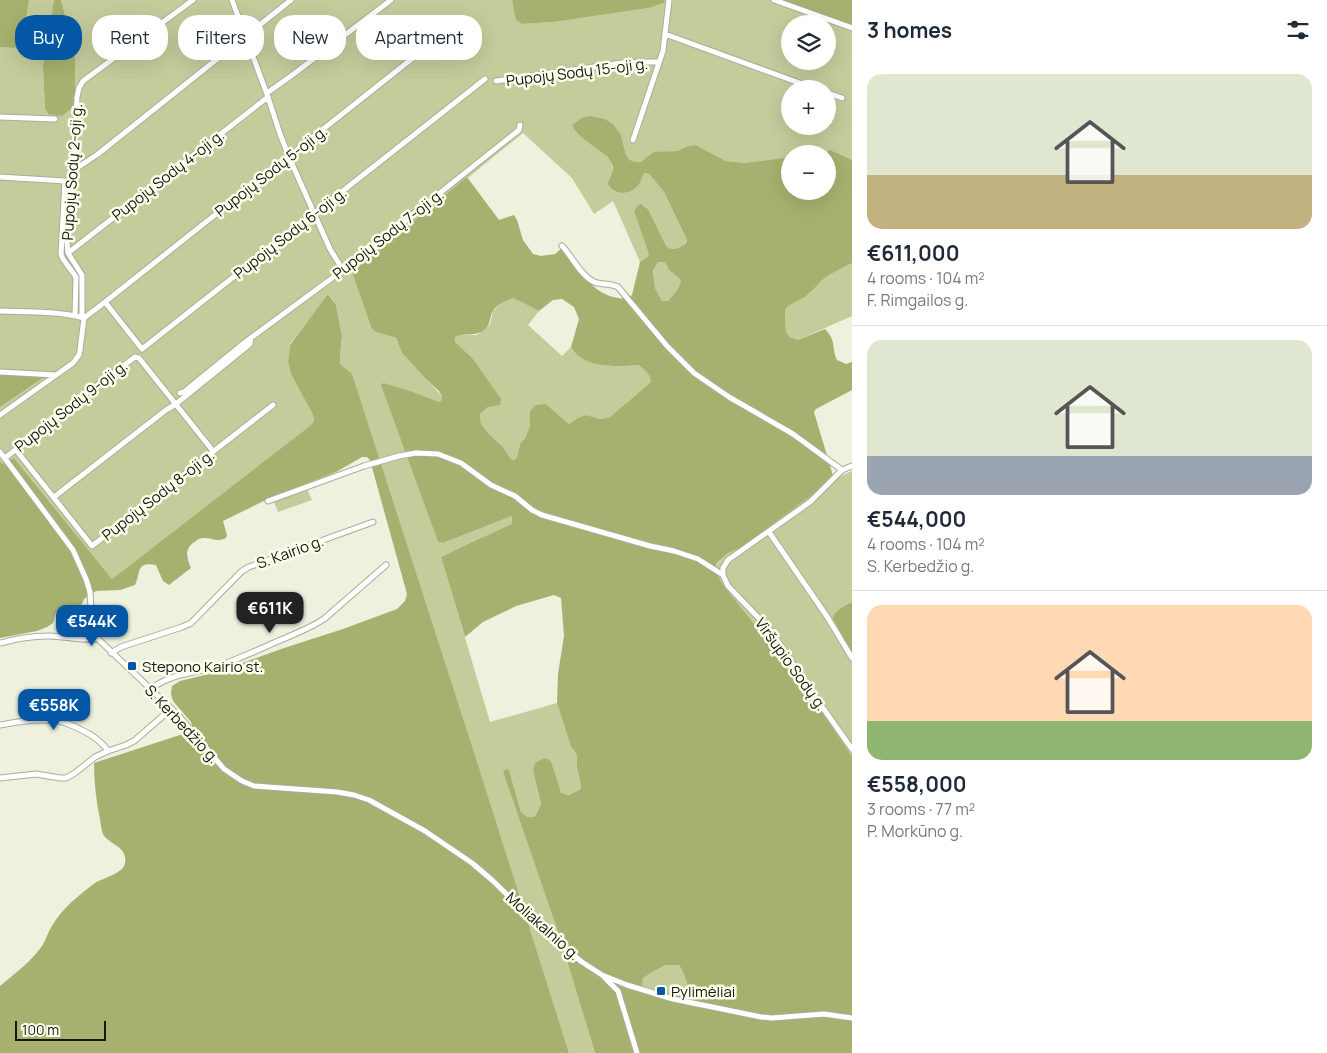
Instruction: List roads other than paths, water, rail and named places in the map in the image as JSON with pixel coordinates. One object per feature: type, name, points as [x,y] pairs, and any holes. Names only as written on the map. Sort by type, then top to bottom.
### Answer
[{"type":"street","name":"Pupojų Sodų 2-oji g.","points":[[0,415],[72,363],[79,355],[84,318],[82,314],[82,275],[68,253],[67,234],[74,170],[79,88],[83,81],[192,0]]},
{"type":"street","points":[[232,0],[238,15]]},
{"type":"street","points":[[264,22],[291,0]]},
{"type":"street","name":"Pupojų Sodų 4-oji g.","points":[[68,253],[291,76],[391,0]]},
{"type":"street","points":[[633,140],[663,51],[669,0]]},
{"type":"street","points":[[774,0],[852,28]]},
{"type":"street","points":[[665,34],[791,80]]},
{"type":"street","points":[[74,170],[216,60]]},
{"type":"street","points":[[255,60],[289,157],[313,214],[330,249],[343,270]]},
{"type":"street","name":"Pupojų Sodų 5-oji g.","points":[[84,318],[412,60]]},
{"type":"street","name":"Pupojų Sodų 15-oji g.","points":[[496,81],[622,63],[658,62]]},
{"type":"street","name":"Pupojų Sodų 6-oji g.","points":[[105,302],[142,349],[485,79]]},
{"type":"street","points":[[836,96],[842,98]]},
{"type":"street","points":[[0,117],[55,119]]},
{"type":"street","name":"Pupojų Sodų 7-oji g.","points":[[180,393],[184,392],[251,338],[343,270],[519,130],[520,125]]},
{"type":"street","points":[[0,177],[65,181],[61,254],[62,259],[76,277],[75,316]]},
{"type":"street","points":[[562,246],[586,276],[593,281],[612,284],[618,287],[667,346],[694,373],[729,397],[793,434],[842,470]]},
{"type":"street","points":[[0,311],[37,312],[84,318]]},
{"type":"street","name":"Pupojų Sodų 7-oji g.","points":[[54,497],[176,404],[250,344],[251,338]]},
{"type":"street","name":"Pupojų Sodų 9-oji g.","points":[[5,458],[135,357],[138,358],[213,451]]},
{"type":"street","points":[[0,372],[56,375]]},
{"type":"street","name":"Pupojų Sodų 8-oji g.","points":[[16,450],[92,546],[273,405]]},
{"type":"street","points":[[0,452],[73,550],[90,592],[92,624],[97,638],[90,640],[47,636],[0,643]]},
{"type":"street","points":[[268,501],[364,466],[399,456],[416,453],[438,454],[461,464],[491,485],[515,496],[532,510],[542,515],[650,546],[674,550],[698,559],[722,575],[723,568],[728,560],[810,502],[842,470],[852,466]]},
{"type":"street","name":"S. Kairio g.","points":[[112,653],[120,647],[191,623],[242,571],[249,567],[373,522]]},
{"type":"street","points":[[769,532],[823,611],[852,658]]},
{"type":"street","points":[[151,689],[172,677],[218,666],[315,625],[386,565]]},
{"type":"street","name":"Viršupio Sodų g.","points":[[722,575],[728,586],[771,632],[852,749]]},
{"type":"street","name":"S. Kerbedžio g.","points":[[97,638],[187,725],[199,742],[224,769],[242,781],[254,786]]},
{"type":"street","points":[[0,778],[36,774],[60,778],[69,776],[95,757],[134,741],[171,709]]},
{"type":"street","points":[[0,725],[44,720],[60,722],[72,725],[98,740],[108,751]]},
{"type":"street","name":"Moliakalnio g.","points":[[254,786],[337,792],[354,795],[381,806],[425,831],[472,863],[554,940],[582,962],[602,974],[627,985],[674,1000],[761,1017],[772,1018],[824,1014],[852,1018]]},
{"type":"street","points":[[602,974],[618,991],[637,1053]]},
{"type":"street","points":[[618,991],[627,985]]},
{"type":"place","name":"Stepono Kairio st.","points":[[132,666]]},
{"type":"place","name":"Pylimėliai","points":[[661,991]]}]
